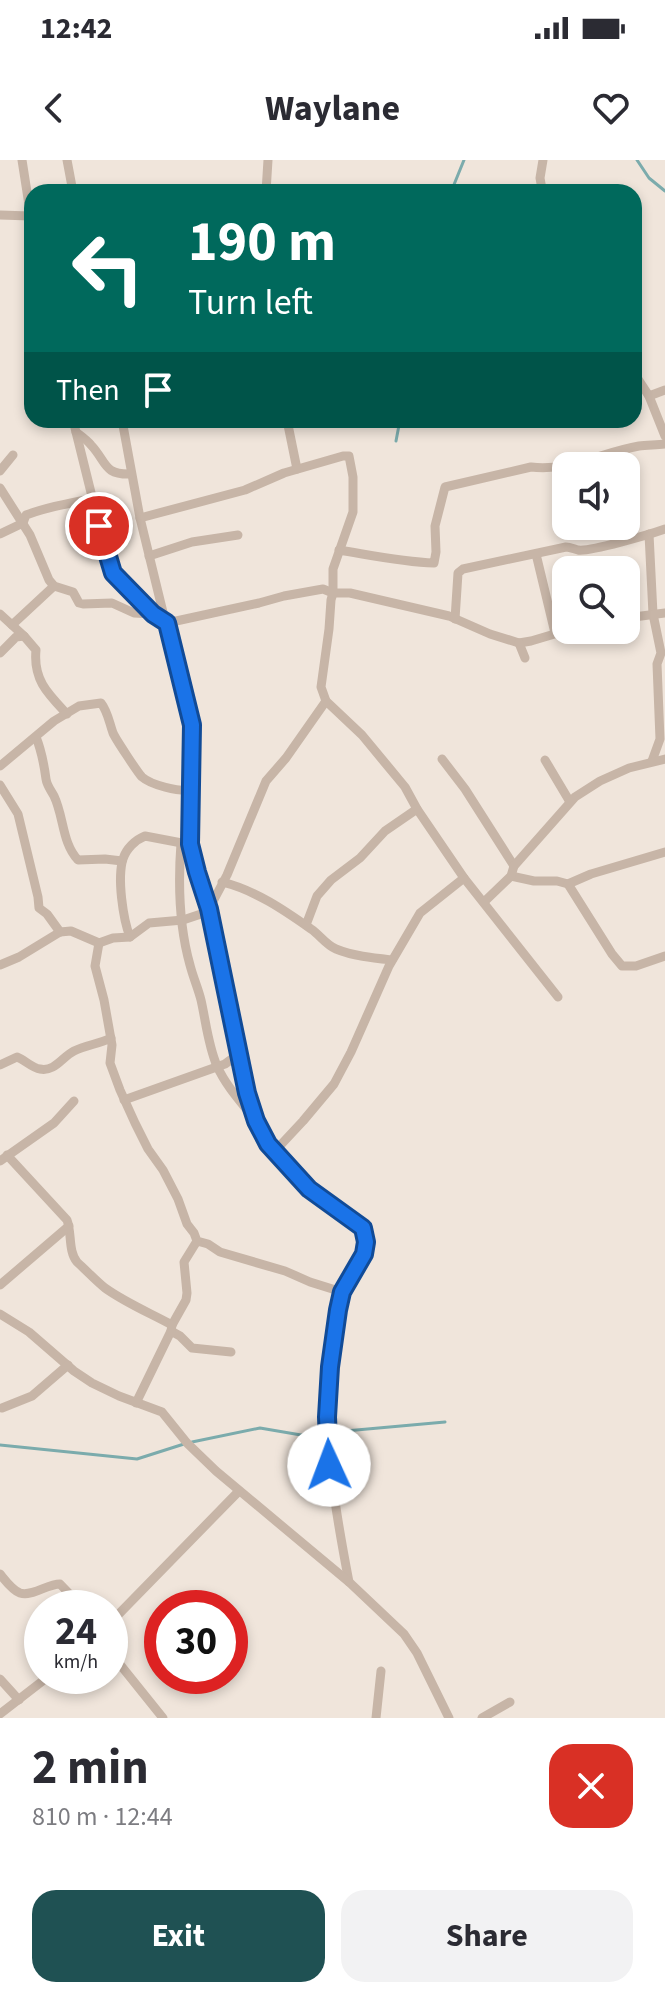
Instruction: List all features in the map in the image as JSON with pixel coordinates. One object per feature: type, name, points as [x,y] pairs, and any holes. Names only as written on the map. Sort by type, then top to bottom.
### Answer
[{"type":"street","points":[[22,160],[26,184]]},
{"type":"street","points":[[67,160],[72,184]]},
{"type":"street","points":[[266,184],[268,160]]},
{"type":"street","points":[[541,184],[543,160]]},
{"type":"street","points":[[0,215],[24,219]]},
{"type":"street","points":[[642,385],[665,436]]},
{"type":"street","points":[[649,396],[665,390]]},
{"type":"street","points":[[75,428],[113,573],[153,614],[167,623],[315,589],[350,593],[455,619],[519,643],[552,634]]},
{"type":"street","points":[[123,428],[140,518],[192,725],[191,790],[186,844],[180,866],[189,963],[217,1067],[256,1121]]},
{"type":"street","points":[[289,428],[297,469]]},
{"type":"street","points":[[76,432],[91,444],[106,467],[115,473],[131,474]]},
{"type":"street","points":[[339,550],[434,563],[435,526],[445,487],[531,467],[561,467],[639,446],[665,444]]},
{"type":"street","points":[[0,471],[13,455]]},
{"type":"street","points":[[140,518],[245,490],[297,469],[349,456],[353,477],[353,512],[332,577],[333,593],[321,687],[326,701],[362,735],[405,787],[464,878],[558,997]]},
{"type":"street","points":[[0,488],[23,523],[54,586],[73,592],[79,603],[112,603],[134,613],[153,614]]},
{"type":"street","points":[[0,534],[23,523],[26,515],[31,513],[92,499]]},
{"type":"street","points":[[455,619],[458,573],[463,569],[566,547],[581,550],[665,529]]},
{"type":"street","points":[[649,534],[653,614],[661,653],[657,664],[660,739],[652,761]]},
{"type":"street","points":[[149,556],[192,542],[238,535]]},
{"type":"street","points":[[536,554],[552,621]]},
{"type":"street","points":[[12,625],[54,586]]},
{"type":"street","points":[[640,616],[665,613]]},
{"type":"street","points":[[0,614],[36,650],[41,686],[67,714]]},
{"type":"street","points":[[0,653],[16,637],[24,636]]},
{"type":"street","points":[[519,643],[525,658]]},
{"type":"street","points":[[0,965],[60,932],[71,931],[99,943],[130,937],[149,923],[183,920],[209,909],[244,837],[266,781],[326,701]]},
{"type":"street","points":[[0,766],[54,721],[79,706],[101,703],[114,736],[142,777],[169,788],[191,790]]},
{"type":"street","points":[[36,737],[49,790],[74,856],[78,860],[122,861]]},
{"type":"street","points":[[442,759],[465,789],[512,871],[534,881],[568,884],[665,852]]},
{"type":"street","points":[[484,902],[570,802],[600,781],[629,768],[665,759]]},
{"type":"street","points":[[545,760],[570,802]]},
{"type":"street","points":[[0,785],[18,814],[39,908],[60,932]]},
{"type":"street","points":[[306,925],[317,896],[331,880],[360,858],[385,831],[417,809]]},
{"type":"street","points":[[130,937],[123,909],[122,861],[125,854],[145,836],[186,844]]},
{"type":"street","points":[[186,844],[209,909],[247,1093],[262,1135],[309,1189],[363,1228],[366,1242],[364,1254],[342,1292],[338,1310],[327,1417],[329,1465],[349,1582]]},
{"type":"street","points":[[180,866],[195,864]]},
{"type":"street","points":[[275,1151],[334,1084],[392,960],[420,913],[464,878]]},
{"type":"street","points":[[222,882],[249,890],[306,925],[335,949],[392,960]]},
{"type":"street","points":[[568,884],[622,966],[636,966],[665,956]]},
{"type":"street","points":[[99,943],[95,966],[111,1038],[109,1060],[124,1100],[148,1149],[163,1170],[197,1241],[220,1252],[342,1292]]},
{"type":"street","points":[[0,1065],[17,1057],[37,1069],[51,1068],[78,1049],[111,1038]]},
{"type":"street","points":[[124,1100],[217,1067],[240,1053]]},
{"type":"street","points":[[74,1101],[54,1123],[4,1158],[64,1217],[69,1226],[73,1257],[106,1288],[172,1328],[192,1348],[231,1352]]},
{"type":"street","points":[[0,1285],[69,1226]]},
{"type":"street","points":[[136,1403],[186,1300],[184,1262],[197,1241]]},
{"type":"street","points":[[0,1314],[29,1332],[92,1383],[162,1412],[187,1443],[216,1471],[349,1582],[404,1634],[417,1653],[449,1718]]},
{"type":"street","points":[[2,1408],[32,1396],[68,1365]]},
{"type":"street","points":[[128,1605],[239,1491]]},
{"type":"street","points":[[0,1574],[17,1592],[24,1594]]},
{"type":"street","points":[[35,1590],[53,1584],[60,1584],[66,1590]]},
{"type":"street","points":[[376,1718],[381,1671]]},
{"type":"street","points":[[128,1674],[163,1718]]},
{"type":"street","points":[[0,1679],[19,1700]]},
{"type":"street","points":[[0,1714],[26,1694]]},
{"type":"street","points":[[482,1718],[510,1702]]},
{"type":"waterway","points":[[454,184],[464,160]]},
{"type":"waterway","points":[[637,160],[649,178],[665,191]]},
{"type":"waterway","points":[[396,441],[398,428]]},
{"type":"waterway","points":[[192,1442],[260,1428],[301,1435],[445,1422]]},
{"type":"waterway","points":[[0,1445],[137,1459],[184,1444]]},
{"type":"route","points":[[99,526],[113,573],[153,614],[167,623],[192,725],[190,844],[209,909],[247,1093],[256,1121],[268,1144],[309,1189],[363,1228],[366,1242],[364,1254],[342,1292],[338,1310],[327,1417],[329,1465]]}]
